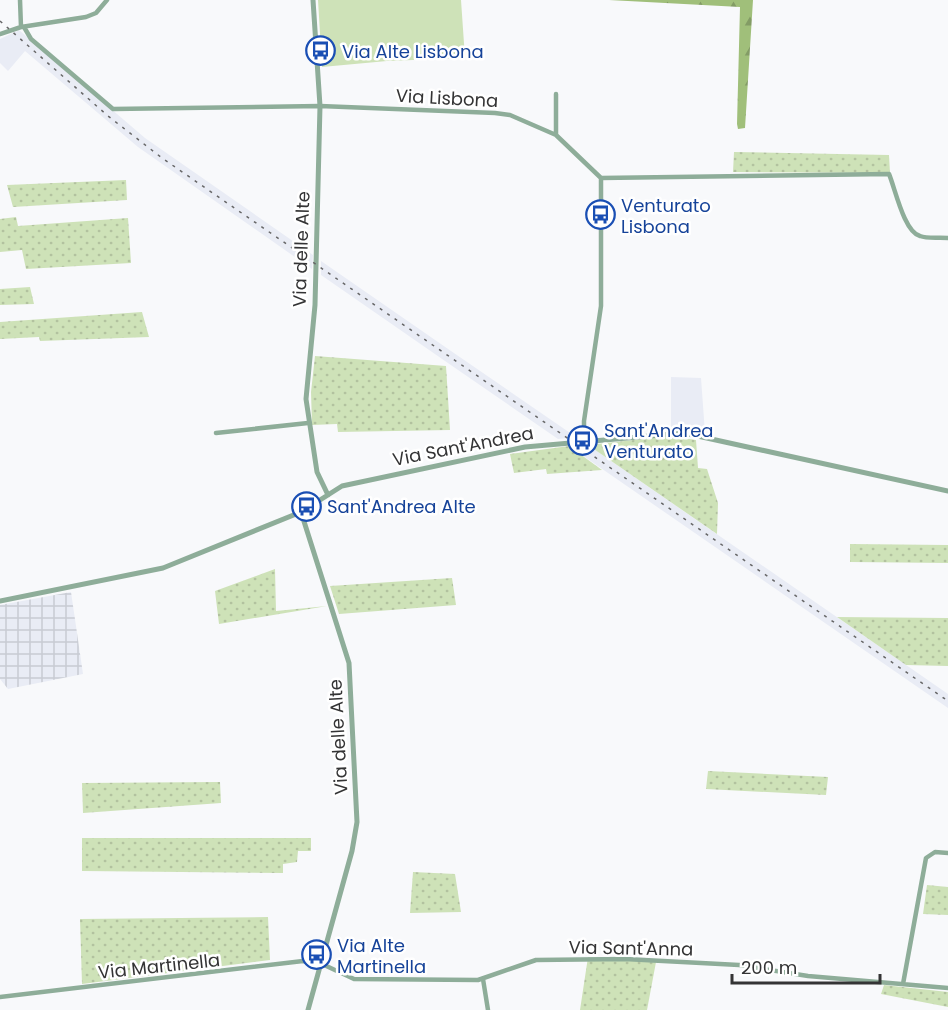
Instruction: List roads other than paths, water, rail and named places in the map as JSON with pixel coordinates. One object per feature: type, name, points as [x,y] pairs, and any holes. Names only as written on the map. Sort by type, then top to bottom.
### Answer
[{"type":"street","points":[[20,0],[22,27]]},
{"type":"street","points":[[0,34],[22,27],[86,17],[96,13],[107,0]]},
{"type":"street","name":"Via delle Alte","points":[[313,0],[320,106],[317,265],[306,399],[317,472],[328,495]]},
{"type":"street","name":"Via Lisbona","points":[[22,27],[31,39],[113,109],[320,106],[510,115],[556,135],[601,178]]},
{"type":"street","points":[[556,94],[556,135]]},
{"type":"street","points":[[584,443],[584,421],[600,306],[601,178],[889,174],[900,208],[914,232],[918,236],[948,238]]},
{"type":"street","points":[[216,433],[308,423]]},
{"type":"street","name":"Via Sant'Andrea","points":[[0,601],[163,568],[301,512],[342,486],[525,447],[684,434],[948,491]]},
{"type":"street","name":"Via delle Alte","points":[[301,512],[349,663],[357,822],[352,850],[308,1010]]},
{"type":"street","points":[[903,984],[926,858],[935,852],[948,853]]},
{"type":"street","name":"Via Sant'Anna","points":[[320,963],[354,979],[483,979],[537,960],[625,959],[739,965],[808,976],[948,988]]},
{"type":"street","name":"Via Martinella","points":[[0,997],[303,961],[320,963]]},
{"type":"street","points":[[483,979],[488,1010]]},
{"type":"railway","points":[[0,21],[108,116],[162,158],[948,701]]},
{"type":"place","name":"Via Alte Lisbona","points":[[321,51]]},
{"type":"place","name":"Venturato Lisbona","points":[[600,215]]},
{"type":"place","name":"Sant'Andrea Venturato","points":[[583,440]]},
{"type":"place","name":"Sant'Andrea Alte","points":[[306,506]]},
{"type":"place","name":"Via Alte Martinella","points":[[316,955]]}]
